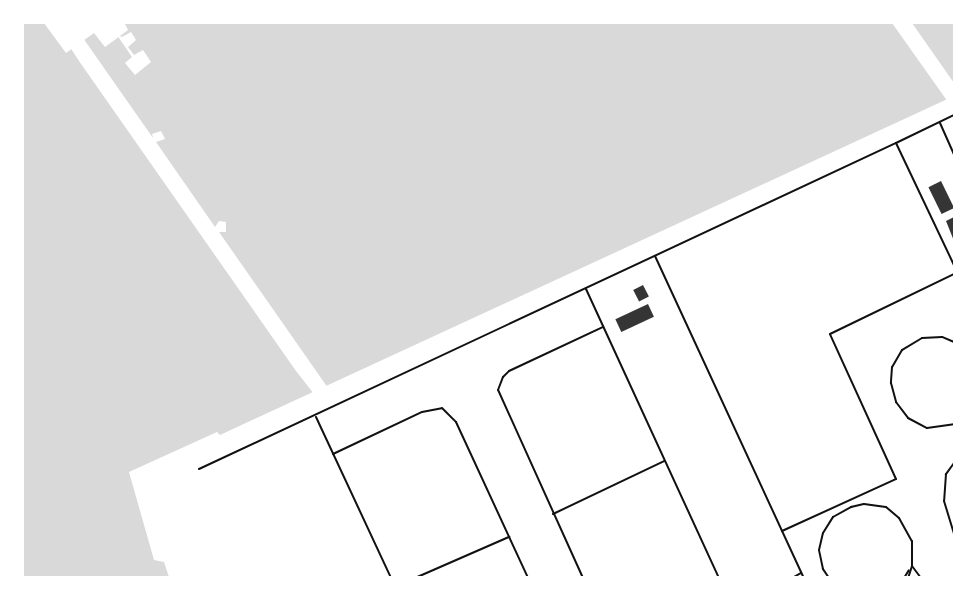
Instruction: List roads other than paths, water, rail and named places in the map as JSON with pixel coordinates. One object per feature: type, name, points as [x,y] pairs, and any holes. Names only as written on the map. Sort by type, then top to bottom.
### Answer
[{"type":"lane","points":[[199,469],[316,417],[954,115]]},
{"type":"lane","points":[[940,122],[954,155]]},
{"type":"lane","points":[[896,143],[954,265]]},
{"type":"lane","points":[[655,256],[804,578]]},
{"type":"lane","points":[[782,531],[896,479],[830,334],[954,274]]},
{"type":"lane","points":[[586,289],[720,578]]},
{"type":"lane","points":[[583,578],[500,399],[500,382],[509,371],[603,328]]},
{"type":"lane","points":[[954,342],[942,337],[922,338],[902,350],[892,367],[891,383],[896,402],[908,418],[927,428],[954,425]]},
{"type":"lane","points":[[333,454],[422,412],[442,408],[456,422],[528,578]]},
{"type":"lane","points":[[316,417],[392,578]]},
{"type":"lane","points":[[553,514],[665,461]]},
{"type":"lane","points":[[954,464],[946,474],[944,501],[954,534]]},
{"type":"lane","points":[[829,578],[823,569],[819,550],[823,533],[833,517],[851,507],[864,504],[886,507],[899,518],[912,541],[912,566],[908,578]]},
{"type":"lane","points":[[415,578],[509,537]]},
{"type":"lane","points":[[904,578],[912,566]]},
{"type":"lane","points":[[912,566],[921,578]]},
{"type":"lane","points":[[792,578],[802,573]]}]
